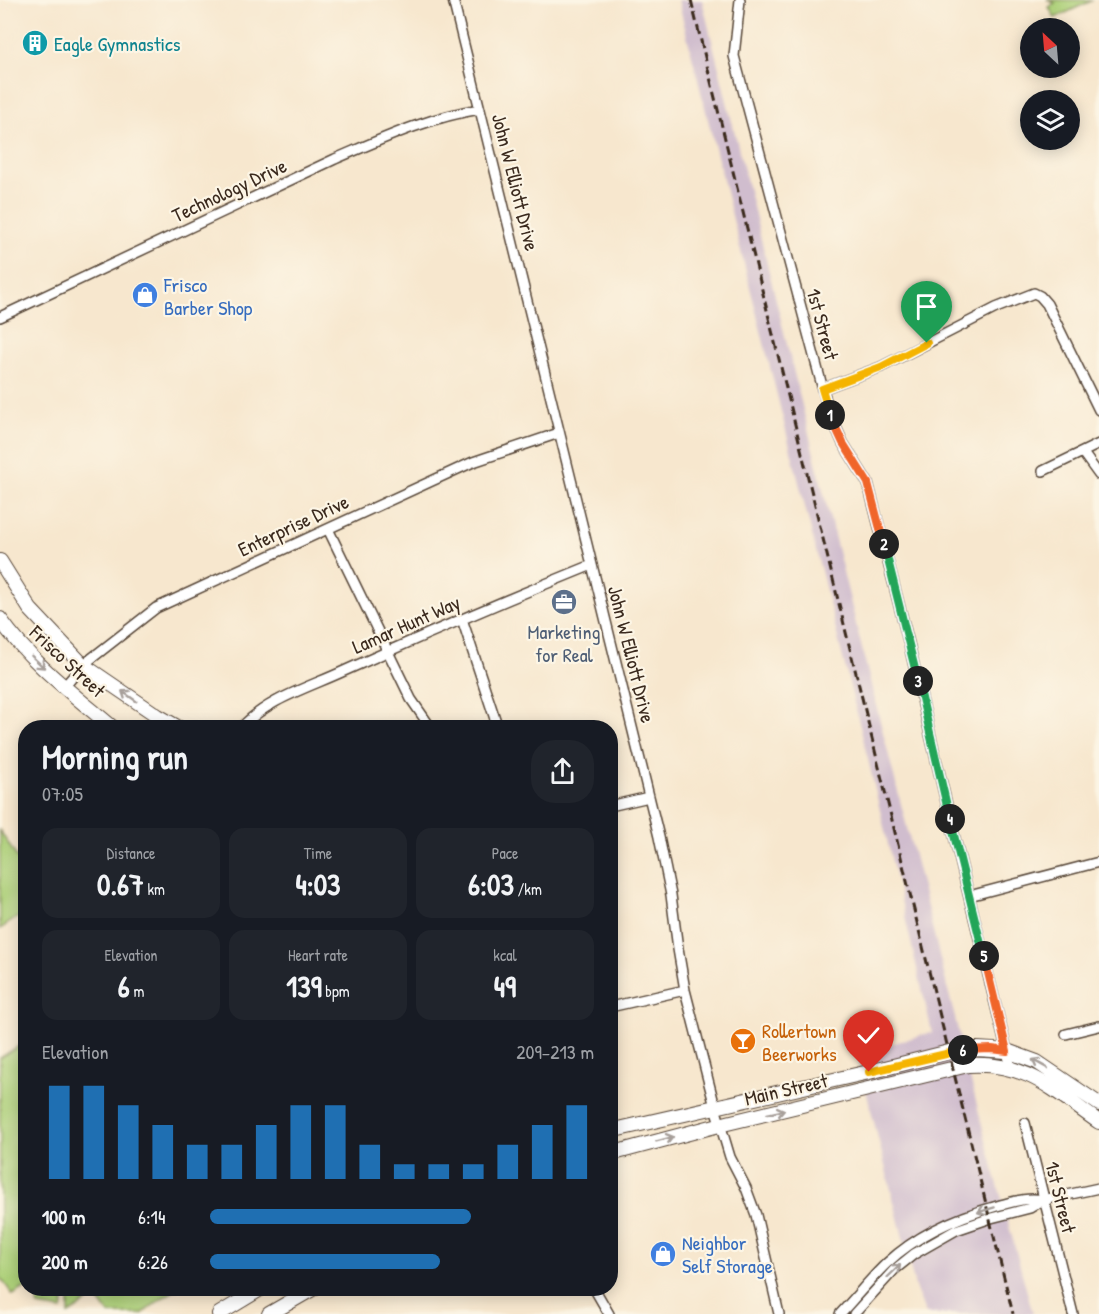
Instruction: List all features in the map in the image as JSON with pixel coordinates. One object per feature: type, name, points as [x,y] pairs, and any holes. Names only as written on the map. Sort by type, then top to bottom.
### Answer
[{"type":"main road","name":"Frisco Street","points":[[0,561],[30,609],[83,664],[165,720]]},
{"type":"main road","name":"Frisco Street","points":[[0,619],[16,641],[64,687],[103,720]]},
{"type":"main road","name":"Main Street","points":[[618,1129],[949,1052],[977,1049],[1007,1051],[1037,1062],[1099,1104]]},
{"type":"main road","name":"Main Street","points":[[618,1152],[968,1065],[999,1065],[1011,1068],[1059,1092],[1099,1122]]},
{"type":"main road","points":[[219,1314],[249,1296]]},
{"type":"main road","points":[[269,1314],[300,1296]]},
{"type":"street","name":"John W Elliott Drive","points":[[453,0],[649,797],[671,895],[685,990],[730,1157],[746,1188],[756,1215],[779,1314]]},
{"type":"street","name":"1st Street","points":[[740,0],[734,56],[829,412],[843,443],[868,483],[1011,1068]]},
{"type":"street","name":"Technology Drive","points":[[0,317],[335,159],[451,114],[480,109]]},
{"type":"street","points":[[822,389],[881,367],[996,308],[1034,293],[1047,304],[1099,410]]},
{"type":"street","name":"Enterprise Drive","points":[[64,687],[83,664],[156,608],[473,462],[559,433]]},
{"type":"street","points":[[1043,471],[1099,444]]},
{"type":"street","points":[[1083,453],[1099,475]]},
{"type":"street","points":[[328,529],[387,652],[411,699],[425,720]]},
{"type":"street","name":"Lamar Hunt Way","points":[[248,720],[277,702],[387,652],[592,566]]},
{"type":"street","points":[[462,619],[495,720]]},
{"type":"street","points":[[618,804],[649,797]]},
{"type":"street","points":[[969,896],[1099,862]]},
{"type":"street","points":[[618,1005],[685,990]]},
{"type":"street","points":[[1066,1034],[1099,1026]]},
{"type":"street","name":"1st Street","points":[[1025,1123],[1042,1200],[1072,1314]]},
{"type":"street","points":[[840,1314],[886,1263],[927,1233],[952,1221],[1030,1198],[1042,1200],[1099,1188]]},
{"type":"street","points":[[854,1314],[894,1270],[932,1242],[956,1230],[1030,1208],[1042,1200]]},
{"type":"street","points":[[597,1296],[609,1314]]},
{"type":"shaded area","points":[[678,0],[702,0],[870,681],[986,1141],[1033,1314],[926,1314],[916,1290],[857,1054],[932,1032],[864,742]]},
{"type":"green space","points":[[1047,0],[1093,0],[1055,18],[1049,7],[1055,3]]},
{"type":"green space","points":[[0,831],[18,859],[18,917],[0,929]]},
{"type":"green space","points":[[18,1046],[18,1292],[13,1295],[0,1277],[0,1058]]},
{"type":"green space","points":[[39,1296],[68,1296],[62,1310],[38,1306]]},
{"type":"green space","points":[[69,1296],[96,1296],[69,1314]]},
{"type":"green space","points":[[96,1296],[165,1296],[142,1314],[109,1314]]},
{"type":"railway","points":[[691,0],[1013,1314]]},
{"type":"place","name":"Eagle Gymnastics","points":[[35,43]]},
{"type":"place","name":"Frisco Barber Shop","points":[[145,295]]},
{"type":"place","name":"Marketing for Real","points":[[564,602]]},
{"type":"place","name":"Rollertown Beerworks","points":[[743,1041]]},
{"type":"place","name":"Neighbor Self Storage","points":[[663,1254]]},
{"type":"route","points":[[869,1072],[949,1052],[977,1049],[1007,1051],[868,483],[843,443],[829,412],[822,389],[881,367],[927,343]]}]
